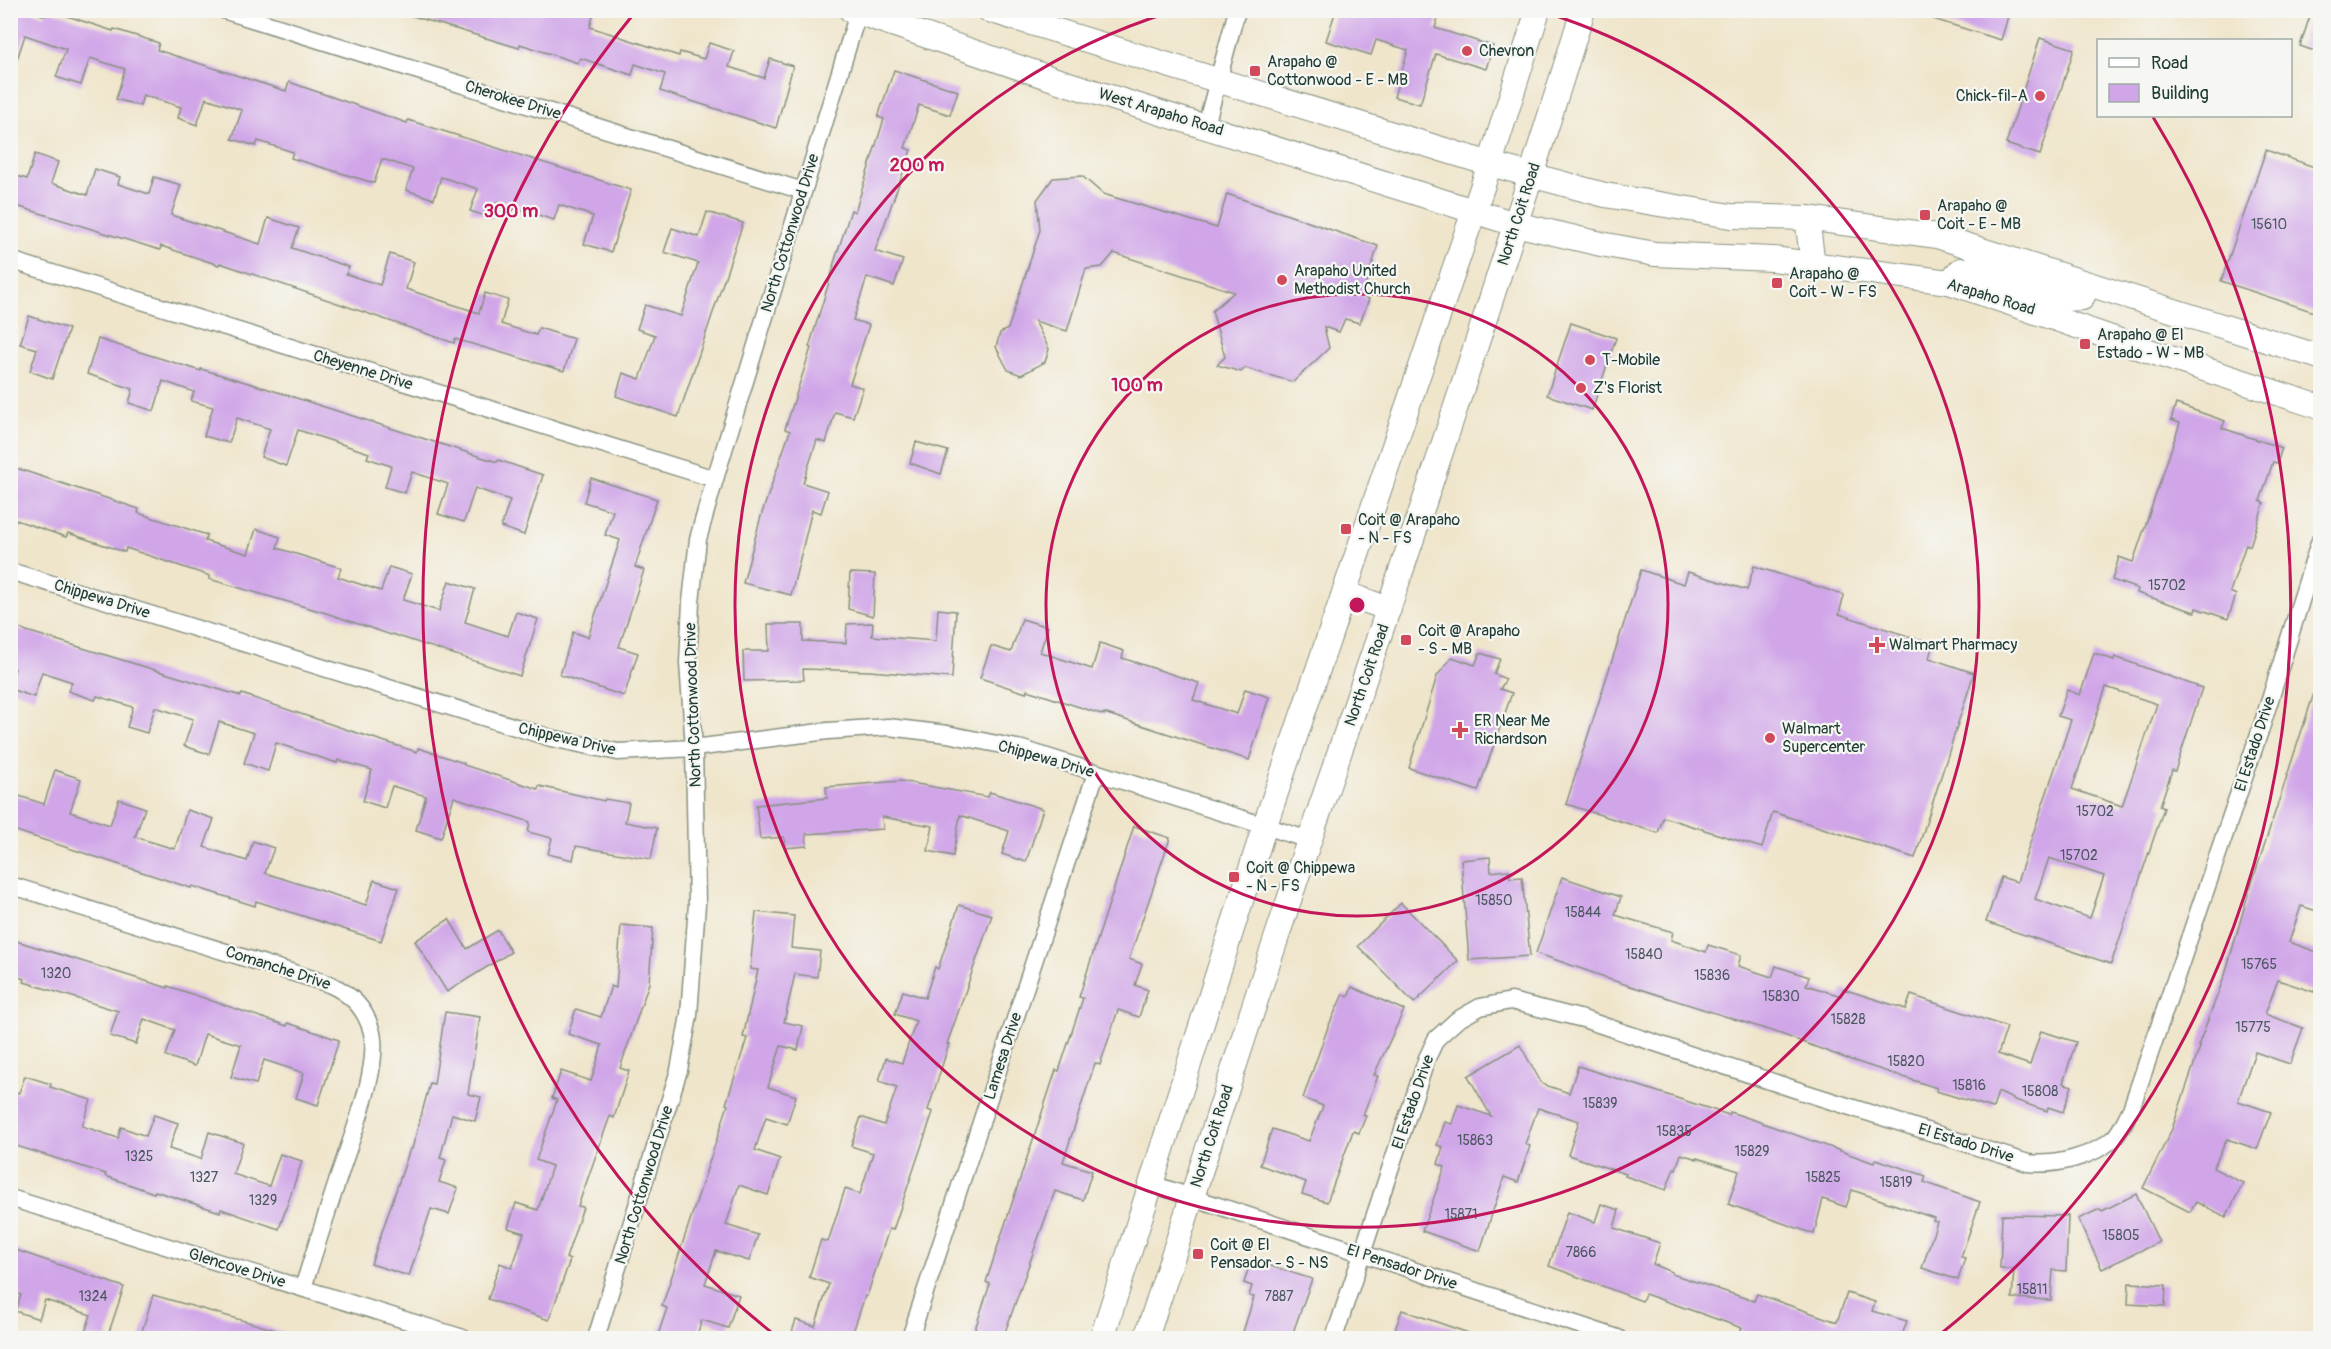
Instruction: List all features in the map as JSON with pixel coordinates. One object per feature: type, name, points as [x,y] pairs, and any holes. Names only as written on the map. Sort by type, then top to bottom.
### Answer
[{"type":"main road","points":[[989,10],[1532,176],[1605,195],[1702,212],[1731,216],[1807,218],[1937,236],[2320,357]]},
{"type":"main road","points":[[1102,1338],[1265,825],[1472,211],[1490,164],[1538,10]]},
{"type":"main road","name":"North Coit Road","points":[[1146,1338],[1309,840],[1389,609],[1532,176],[1583,10]]},
{"type":"main road","name":"West Arapaho Road","points":[[856,11],[1059,81],[1206,125],[1472,211]]},
{"type":"main road","name":"Arapaho Road","points":[[1472,211],[1515,224],[1655,254],[1773,259],[1950,282],[2320,407]]},
{"type":"main road","points":[[1807,218],[1813,265]]},
{"type":"main road","points":[[1950,282],[1960,270],[1982,270],[2064,299],[2073,300],[2082,298],[2088,285]]},
{"type":"main road","points":[[1344,593],[1389,609]]},
{"type":"street","name":"Cherokee Drive","points":[[223,10],[803,191]]},
{"type":"street","points":[[1206,125],[1237,10]]},
{"type":"street","name":"North Cottonwood Drive","points":[[596,1338],[679,1070],[689,1015],[697,904],[694,748],[688,663],[691,602],[698,539],[856,11]]},
{"type":"street","name":"Cheyenne Drive","points":[[10,260],[715,479]]},
{"type":"street","name":"El Estado Drive","points":[[1334,1338],[1427,1058],[1436,1039],[1457,1020],[1479,1007],[1511,1001],[1583,1019],[2028,1163],[2041,1164],[2072,1158],[2096,1150],[2115,1137],[2131,1109],[2157,1034],[2262,725],[2320,540]]},
{"type":"street","name":"Chippewa Drive","points":[[10,571],[552,738],[618,752],[694,748],[828,731],[888,727],[947,734],[1022,749],[1309,840]]},
{"type":"street","name":"Lamesa Drive","points":[[910,1338],[1096,773]]},
{"type":"street","name":"Comanche Drive","points":[[10,885],[329,984],[344,991],[361,1006],[372,1030],[373,1058],[362,1102],[303,1288]]},
{"type":"street","name":"El Pensador Drive","points":[[1152,1184],[1618,1338]]},
{"type":"street","name":"Glencove Drive","points":[[10,1198],[463,1338]]},
{"type":"building","points":[[10,10],[29,10],[45,16],[49,10],[159,43],[157,50],[286,91],[289,82],[407,123],[408,120],[631,190],[611,252],[584,244],[593,216],[559,205],[554,220],[497,202],[492,218],[470,211],[478,189],[441,177],[434,199],[406,190],[413,169],[382,159],[374,183],[291,158],[293,152],[258,141],[256,146],[232,139],[242,110],[206,98],[197,125],[178,118],[181,107],[143,95],[140,106],[116,99],[125,69],[90,58],[81,85],[56,77],[66,49],[25,35],[14,69],[10,69]]},
{"type":"building","points":[[410,10],[595,10],[590,27],[679,56],[680,52],[704,59],[709,43],[734,51],[729,67],[764,78],[770,59],[793,66],[776,128],[660,91],[665,74],[635,64],[632,75],[580,58],[578,63],[520,44],[519,48],[409,15]]},
{"type":"building","points":[[1336,10],[1440,10],[1435,28],[1493,46],[1486,69],[1436,54],[1420,104],[1394,97],[1408,50],[1376,40],[1371,55],[1326,41]]},
{"type":"building","points":[[1917,10],[2010,10],[2001,40],[1917,14]]},
{"type":"building","points":[[2312,10],[2320,10],[2320,53],[2300,46]]},
{"type":"building","name":"Chick-fil-A","points":[[2040,38],[2074,49],[2040,155],[2006,144]]},
{"type":"building","points":[[894,70],[958,91],[950,115],[919,105],[905,148],[911,150],[875,251],[903,260],[894,286],[867,277],[853,320],[869,325],[850,384],[863,388],[853,417],[835,412],[826,443],[817,440],[803,483],[828,491],[821,513],[812,510],[791,595],[743,583],[761,516],[790,431],[785,429],[811,348],[809,347],[833,266],[851,210],[855,212],[884,119],[878,117]]},
{"type":"building","points":[[2266,150],[2320,169],[2320,314],[2221,281]]},
{"type":"building","points":[[35,154],[58,162],[51,183],[87,195],[95,169],[120,177],[118,184],[149,194],[154,177],[181,185],[171,215],[260,244],[268,218],[299,228],[292,248],[349,267],[346,274],[380,285],[390,254],[414,262],[406,289],[479,313],[485,293],[508,300],[501,324],[536,335],[539,328],[574,339],[564,371],[455,339],[454,343],[220,263],[219,265],[161,246],[160,250],[10,204],[10,174],[27,179]]},
{"type":"building","name":"Arapaho United Methodist Church","points":[[1082,176],[1103,194],[1217,228],[1227,194],[1378,246],[1362,296],[1369,299],[1360,323],[1345,319],[1339,332],[1324,327],[1329,348],[1293,382],[1245,368],[1241,372],[1217,365],[1225,357],[1212,311],[1234,292],[1114,253],[1102,267],[1086,269],[1067,331],[1035,321],[1049,349],[1045,362],[1021,375],[1008,370],[996,347],[1000,333],[1008,329],[1040,230],[1037,200],[1053,178]]},
{"type":"building","points":[[707,212],[743,223],[678,417],[616,396],[623,373],[640,379],[655,335],[637,329],[645,305],[681,316],[698,263],[664,252],[672,228],[699,237]]},
{"type":"building","points":[[29,316],[69,329],[52,379],[30,371],[37,349],[20,344]]},
{"type":"building","points":[[1571,323],[1616,338],[1592,410],[1547,395]]},
{"type":"building","points":[[98,339],[262,387],[543,475],[524,535],[501,527],[510,500],[475,488],[464,522],[438,514],[448,484],[412,472],[405,493],[385,487],[391,466],[367,458],[369,453],[298,430],[286,466],[261,457],[270,429],[237,418],[229,443],[204,436],[213,407],[191,401],[194,392],[163,381],[154,411],[129,403],[133,389],[87,374]]},
{"type":"building","points":[[2176,404],[2225,421],[2222,428],[2282,448],[2277,463],[2273,462],[2260,501],[2264,503],[2250,546],[2246,544],[2230,592],[2236,595],[2228,619],[2196,608],[2195,612],[2137,593],[2138,589],[2112,580],[2119,557],[2133,562],[2180,423],[2171,420]]},
{"type":"building","points":[[916,442],[948,451],[941,474],[910,463]]},
{"type":"building","points":[[10,466],[139,509],[138,513],[207,535],[205,541],[248,554],[256,529],[280,537],[277,548],[341,568],[338,577],[381,591],[389,567],[412,574],[403,600],[439,611],[449,581],[475,589],[465,622],[508,636],[516,612],[538,619],[520,676],[326,613],[209,579],[210,576],[126,548],[125,552],[68,533],[66,537],[10,518]]},
{"type":"building","points":[[591,478],[657,499],[635,567],[644,570],[619,647],[638,653],[624,696],[560,675],[573,632],[588,637],[620,540],[605,535],[613,511],[584,502]]},
{"type":"building","name":"Walmart Supercenter","points":[[1754,566],[1844,595],[1839,614],[1933,644],[1929,658],[1974,673],[1915,858],[1773,812],[1762,848],[1663,817],[1658,833],[1566,804],[1641,570],[1684,584],[1688,572],[1747,590]]},
{"type":"building","points":[[850,573],[875,574],[873,616],[848,609]]},
{"type":"building","points":[[938,609],[956,611],[952,678],[870,671],[803,669],[804,680],[744,681],[743,651],[769,651],[768,624],[803,624],[803,641],[846,643],[847,624],[873,623],[872,636],[936,641]]},
{"type":"building","points":[[1022,619],[1048,627],[1040,652],[1092,669],[1100,643],[1124,651],[1122,658],[1199,683],[1193,700],[1237,714],[1245,689],[1269,697],[1249,760],[1104,713],[1104,715],[1027,690],[1026,693],[980,678],[991,646],[1011,652]]},
{"type":"building","points":[[10,626],[241,696],[242,694],[417,752],[418,748],[538,789],[539,786],[604,801],[605,799],[629,803],[625,822],[657,828],[651,859],[576,846],[573,860],[548,854],[552,838],[528,832],[530,822],[454,797],[441,838],[416,830],[426,796],[392,786],[385,808],[363,801],[372,770],[338,760],[337,763],[276,743],[268,771],[244,763],[254,733],[219,722],[209,754],[184,746],[193,719],[155,707],[147,733],[127,727],[133,707],[97,696],[95,700],[68,691],[72,682],[42,672],[34,697],[10,689],[15,668],[10,667]]},
{"type":"building","name":"ER Near Me Richardson","points":[[1480,653],[1500,659],[1494,674],[1506,679],[1500,689],[1512,693],[1478,791],[1409,768],[1437,676],[1452,657],[1475,665]]},
{"type":"building","points":[[2094,653],[2114,660],[2115,657],[2202,688],[2175,771],[2172,770],[2160,806],[2164,808],[2111,964],[1986,922],[2001,877],[2017,882],[2071,720],[2058,716],[2067,690],[2080,695]],"holes":[[[2106,687],[2157,704],[2122,806],[2072,789]],[[2049,858],[2104,876],[2090,918],[2035,899]]]},
{"type":"building","points":[[2317,684],[2320,685],[2320,912],[2301,906],[2289,942],[2320,953],[2320,974],[2314,992],[2278,980],[2265,1014],[2303,1028],[2290,1064],[2255,1052],[2238,1101],[2271,1112],[2257,1149],[2227,1139],[2213,1168],[2243,1183],[2226,1217],[2196,1202],[2190,1212],[2143,1188],[2172,1129],[2200,1047],[2198,1046],[2225,975],[2246,901]]},
{"type":"building","points":[[55,770],[81,779],[70,812],[110,825],[119,799],[145,808],[135,837],[175,849],[187,810],[214,819],[204,847],[247,861],[253,841],[274,848],[265,873],[366,905],[374,880],[399,888],[381,941],[256,901],[255,906],[192,886],[191,888],[10,829],[10,793],[44,804]]},
{"type":"building","points":[[901,781],[988,797],[990,792],[1043,809],[1026,862],[1002,854],[1009,831],[960,815],[953,856],[928,851],[933,826],[882,817],[883,829],[806,834],[807,846],[785,848],[784,837],[760,839],[756,805],[827,798],[826,787]]},
{"type":"building","points":[[1134,826],[1170,838],[1129,959],[1142,964],[1135,985],[1148,990],[1139,1017],[1118,1010],[1100,1065],[1095,1063],[1063,1162],[1092,1171],[1083,1200],[1055,1191],[1003,1338],[972,1338],[990,1284],[986,1282],[1056,1070],[1059,1071],[1083,998],[1079,997]]},
{"type":"building","points":[[1490,857],[1491,872],[1509,870],[1510,878],[1522,877],[1530,956],[1469,960],[1461,860]]},
{"type":"building","points":[[1562,877],[1621,897],[1615,915],[1673,932],[1671,940],[1706,952],[1708,945],[1741,955],[1738,966],[1772,977],[1776,966],[1809,977],[1806,985],[1841,996],[1843,989],[1906,1009],[1911,995],[2007,1027],[1998,1054],[2030,1065],[2041,1031],[2076,1042],[2063,1083],[2072,1086],[2063,1112],[2048,1107],[2047,1111],[1998,1092],[1993,1108],[1936,1091],[1937,1088],[1781,1034],[1605,978],[1536,953]]},
{"type":"building","points":[[1401,903],[1458,961],[1414,1003],[1358,946]]},
{"type":"building","points":[[959,905],[992,915],[947,1044],[949,1044],[928,1110],[933,1112],[893,1230],[889,1229],[851,1338],[790,1338],[796,1320],[815,1326],[829,1284],[809,1277],[821,1240],[828,1242],[845,1189],[860,1194],[873,1153],[851,1146],[861,1117],[884,1125],[897,1087],[879,1081],[886,1058],[902,1063],[916,1021],[895,1014],[903,991],[925,998],[935,967],[938,969]]},
{"type":"building","points":[[756,912],[794,916],[791,948],[820,951],[817,977],[795,974],[784,1022],[803,1026],[798,1050],[781,1046],[768,1087],[796,1096],[787,1124],[766,1117],[755,1150],[780,1159],[768,1195],[739,1185],[726,1225],[758,1235],[749,1261],[716,1251],[705,1284],[739,1295],[728,1328],[702,1320],[696,1338],[657,1338],[667,1308],[662,1306],[728,1105],[726,1104],[747,1038],[743,1037],[758,970],[750,969]]},
{"type":"building","points":[[449,919],[467,949],[498,930],[511,952],[447,992],[415,941]]},
{"type":"building","points":[[621,925],[653,928],[649,983],[620,1068],[629,1071],[614,1118],[610,1116],[578,1206],[583,1207],[566,1258],[570,1260],[549,1320],[488,1299],[500,1263],[512,1268],[524,1233],[508,1228],[516,1203],[538,1210],[552,1166],[536,1160],[557,1100],[552,1098],[561,1071],[591,1081],[602,1045],[568,1034],[576,1009],[601,1017],[611,986],[616,988]]},
{"type":"building","points":[[10,939],[168,988],[168,986],[287,1026],[288,1023],[339,1040],[318,1105],[296,1098],[304,1073],[264,1060],[256,1084],[231,1077],[241,1045],[205,1034],[195,1066],[166,1056],[175,1030],[144,1019],[136,1044],[110,1036],[118,1011],[24,982],[25,979],[10,975]]},
{"type":"building","points":[[1352,987],[1404,1010],[1374,1075],[1378,1076],[1363,1115],[1366,1116],[1359,1133],[1353,1131],[1327,1202],[1302,1194],[1306,1182],[1260,1165],[1272,1129],[1309,1141],[1323,1106],[1303,1098],[1328,1027],[1343,994],[1348,997]]},
{"type":"building","points":[[445,1012],[480,1017],[468,1094],[481,1097],[475,1121],[452,1114],[440,1158],[446,1160],[439,1182],[458,1188],[449,1214],[431,1209],[409,1276],[371,1264],[410,1149],[412,1149],[430,1083],[434,1084]]},
{"type":"building","points":[[1520,1045],[1542,1084],[1569,1093],[1578,1066],[1729,1115],[1730,1112],[1874,1163],[1876,1159],[1926,1176],[1924,1182],[1980,1202],[1961,1257],[1965,1258],[1958,1280],[1922,1268],[1937,1222],[1933,1221],[1934,1218],[1852,1190],[1846,1207],[1823,1199],[1814,1234],[1728,1204],[1739,1171],[1681,1154],[1666,1190],[1568,1155],[1579,1121],[1538,1108],[1525,1144],[1530,1146],[1518,1182],[1504,1177],[1480,1251],[1422,1231],[1445,1167],[1438,1164],[1443,1147],[1437,1145],[1445,1122],[1452,1124],[1458,1105],[1491,1116],[1468,1076]]},
{"type":"building","points":[[25,1076],[91,1100],[82,1126],[118,1138],[121,1127],[146,1136],[154,1115],[178,1123],[169,1149],[201,1159],[209,1132],[243,1143],[233,1174],[269,1186],[280,1154],[302,1161],[279,1229],[221,1209],[220,1212],[155,1191],[154,1193],[105,1176],[106,1174],[10,1144],[10,1090],[19,1093]]},
{"type":"building","points":[[2136,1194],[2159,1242],[2102,1269],[2078,1219],[2100,1209],[2102,1211]]},
{"type":"building","points":[[1601,1204],[1619,1210],[1614,1228],[1660,1243],[1653,1264],[1672,1274],[1754,1301],[1757,1294],[1837,1322],[1847,1293],[1875,1302],[1872,1311],[1907,1321],[1901,1338],[1790,1338],[1776,1334],[1773,1338],[1763,1338],[1740,1331],[1742,1328],[1645,1294],[1642,1301],[1549,1266],[1567,1212],[1595,1222]]},
{"type":"building","points":[[2002,1215],[2068,1216],[2066,1271],[2053,1270],[2051,1300],[2012,1298],[2014,1269],[2000,1269]]},
{"type":"building","points":[[10,1248],[124,1287],[107,1338],[83,1338],[91,1315],[45,1300],[39,1319],[15,1311],[21,1295],[10,1291]]},
{"type":"building","points":[[1251,1260],[1312,1279],[1291,1338],[1241,1338],[1254,1297],[1249,1296],[1252,1286],[1244,1283]]},
{"type":"building","points":[[2129,1283],[2166,1285],[2165,1306],[2128,1304]]},
{"type":"building","points":[[153,1295],[290,1334],[290,1338],[140,1338]]},
{"type":"building","points":[[1402,1310],[1477,1336],[1476,1338],[1392,1338]]},
{"type":"place","name":"Chevron","points":[[1467,51]]},
{"type":"place","name":"Arapaho @ Cottonwood - E - MB","points":[[1255,71]]},
{"type":"place","name":"Chick-fil-A","points":[[2040,96]]},
{"type":"place","name":"Arapaho @ Coit - E - MB","points":[[1925,215]]},
{"type":"place","name":"Arapaho United Methodist Church","points":[[1282,280]]},
{"type":"place","name":"Arapaho @ Coit - W - FS","points":[[1777,283]]},
{"type":"place","name":"Arapaho @ El Estado - W - MB","points":[[2085,344]]},
{"type":"place","name":"T-Mobile","points":[[1590,360]]},
{"type":"place","name":"Z's Florist","points":[[1581,388]]},
{"type":"place","name":"Coit @ Arapaho - N - FS","points":[[1346,529]]},
{"type":"place","name":"Coit @ Arapaho - S - MB","points":[[1406,640]]},
{"type":"place","name":"Walmart Pharmacy","points":[[1877,645]]},
{"type":"place","name":"ER Near Me Richardson","points":[[1460,730]]},
{"type":"place","name":"Walmart Supercenter","points":[[1770,738]]},
{"type":"place","name":"Coit @ Chippewa - N - FS","points":[[1234,877]]},
{"type":"place","name":"Coit @ El Pensador - S - NS","points":[[1198,1254]]}]
